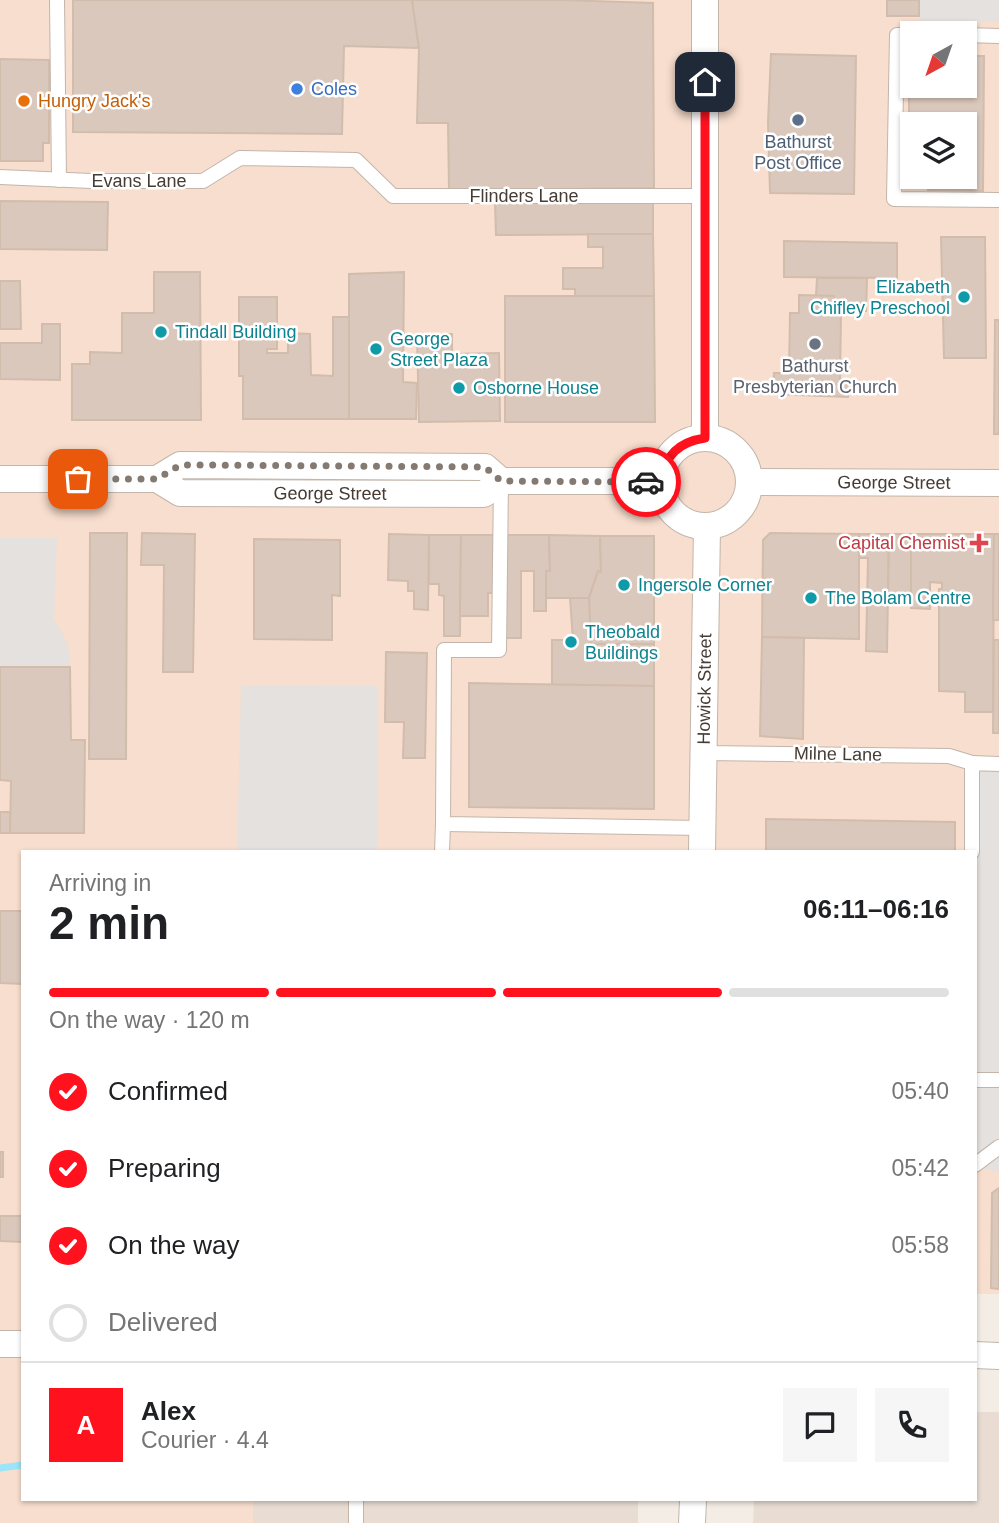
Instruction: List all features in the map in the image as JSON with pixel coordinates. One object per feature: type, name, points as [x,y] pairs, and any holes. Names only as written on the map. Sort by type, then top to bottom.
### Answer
[{"type":"street","points":[[705,0],[705,438]]},
{"type":"street","points":[[705,438],[731,447],[747,469],[749,482],[741,508],[720,524],[706,526],[692,525],[680,518],[663,496],[661,481],[669,456],[692,440],[705,438]]},
{"type":"street","name":"George Street","points":[[0,479],[157,479],[180,493],[484,494],[501,481],[661,481]]},
{"type":"street","name":"George Street","points":[[749,482],[999,483]]},
{"type":"street","name":"Howick Street","points":[[703,840],[706,526]]},
{"type":"street","points":[[0,1344],[21,1344]]},
{"type":"street","points":[[977,1355],[999,1356]]},
{"type":"street","points":[[692,1501],[692,1523]]},
{"type":"lane","points":[[57,0],[59,180]]},
{"type":"lane","points":[[900,35],[897,35],[894,199],[999,200]]},
{"type":"lane","points":[[977,36],[999,36]]},
{"type":"lane","name":"Evans Lane","points":[[0,177],[203,181],[240,158],[356,160]]},
{"type":"lane","name":"Flinders Lane","points":[[356,160],[393,195],[706,196]]},
{"type":"lane","points":[[442,850],[444,650],[499,650],[501,481]]},
{"type":"lane","name":"Milne Lane","points":[[704,753],[949,756],[972,763],[999,764]]},
{"type":"lane","points":[[972,763],[972,850]]},
{"type":"lane","points":[[443,824],[703,840]]},
{"type":"lane","points":[[977,1080],[999,1080]]},
{"type":"lane","points":[[977,1164],[999,1147]]},
{"type":"lane","points":[[356,1501],[356,1523]]},
{"type":"shaded area","points":[[0,0],[999,0],[999,1294],[977,1294],[977,850],[21,850],[21,1501],[253,1501],[253,1523],[0,1523]]},
{"type":"shaded area","points":[[919,0],[999,0],[999,22],[919,21]]},
{"type":"shaded area","points":[[0,538],[57,538],[54,619],[68,644],[70,667],[0,667]]},
{"type":"shaded area","points":[[241,685],[378,686],[378,850],[237,850]]},
{"type":"shaded area","points":[[972,763],[999,764],[999,1172],[977,1167]]},
{"type":"shaded area","points":[[977,1412],[999,1412],[999,1523],[753,1523],[754,1501],[977,1501]]},
{"type":"shaded area","points":[[253,1501],[638,1501],[638,1523],[253,1523]]},
{"type":"building","points":[[73,0],[412,0],[419,48],[344,46],[342,134],[73,132]]},
{"type":"building","points":[[412,0],[653,3],[654,188],[449,190],[448,123],[417,123],[419,48]]},
{"type":"building","points":[[887,0],[919,0],[919,16],[887,16]]},
{"type":"building","points":[[771,54],[856,56],[854,194],[770,193],[768,122]]},
{"type":"building","points":[[977,56],[984,56],[983,191],[928,190],[977,189],[977,112],[909,112],[909,98],[977,98]]},
{"type":"building","name":"Hungry Jack's","points":[[0,59],[49,60],[49,143],[43,143],[43,161],[0,161]]},
{"type":"building","points":[[653,200],[653,234],[496,235],[495,202]]},
{"type":"building","points":[[0,201],[108,202],[107,250],[0,249]]},
{"type":"building","points":[[588,234],[653,234],[654,296],[575,296],[575,289],[563,289],[563,268],[603,268],[603,247],[588,247]]},
{"type":"building","name":"Elizabeth Chifley Preschool","points":[[941,237],[985,237],[986,358],[944,358]]},
{"type":"building","points":[[784,241],[897,243],[897,278],[784,277]]},
{"type":"building","name":"Tindall Building","points":[[154,272],[200,272],[201,420],[72,420],[72,364],[90,364],[90,352],[122,353],[122,313],[154,313]]},
{"type":"building","name":"George Street Plaza","points":[[404,272],[403,382],[417,383],[416,419],[349,419],[349,274]]},
{"type":"building","points":[[817,278],[867,278],[866,311],[834,311],[834,296],[816,296]]},
{"type":"building","points":[[0,281],[20,281],[21,329],[0,329]]},
{"type":"building","name":"Bathurst Presbyterian Church","points":[[799,295],[834,296],[834,315],[841,315],[840,379],[849,379],[848,397],[773,394],[774,373],[789,373],[790,313],[799,313]]},
{"type":"building","points":[[505,296],[654,296],[655,422],[505,422]]},
{"type":"building","points":[[239,297],[277,297],[277,349],[267,349],[267,353],[288,353],[288,333],[310,334],[311,375],[333,376],[333,317],[349,317],[349,419],[243,419],[243,376],[239,376]]},
{"type":"building","points":[[995,320],[999,320],[999,434],[994,434]]},
{"type":"building","points":[[42,324],[60,324],[60,380],[0,379],[0,343],[42,343]]},
{"type":"building","name":"Osborne House","points":[[452,334],[452,354],[499,353],[500,421],[419,422],[417,335]]},
{"type":"building","points":[[90,533],[127,533],[126,759],[89,759]]},
{"type":"building","points":[[142,533],[195,534],[193,672],[163,672],[164,565],[141,565]]},
{"type":"building","name":"The Bolam Centre","points":[[770,533],[859,534],[859,639],[762,637],[763,540]]},
{"type":"building","points":[[389,534],[429,535],[428,610],[414,609],[414,591],[408,591],[408,581],[388,580]]},
{"type":"building","points":[[859,534],[889,534],[887,652],[866,651],[868,558],[859,558]]},
{"type":"building","points":[[889,534],[911,534],[911,593],[888,593]]},
{"type":"building","points":[[911,534],[994,534],[993,712],[965,712],[965,692],[939,691],[939,589],[942,589],[942,583],[930,582],[930,609],[911,608]]},
{"type":"building","points":[[994,534],[999,534],[999,620],[993,620]]},
{"type":"building","points":[[429,535],[461,535],[460,636],[444,636],[444,596],[439,595],[439,584],[429,584]]},
{"type":"building","points":[[461,535],[494,535],[493,593],[488,593],[488,616],[460,616]]},
{"type":"building","points":[[505,535],[549,535],[550,571],[546,571],[546,611],[534,611],[534,571],[521,571],[521,638],[505,638]]},
{"type":"building","points":[[549,535],[600,536],[601,572],[598,571],[589,598],[546,598],[546,571],[550,571]]},
{"type":"building","name":"Ingersole Corner","points":[[600,536],[654,536],[654,644],[591,644],[589,598],[598,571],[601,572]]},
{"type":"building","points":[[254,539],[340,540],[340,596],[332,595],[332,640],[254,639]]},
{"type":"building","name":"Theobald Buildings","points":[[570,598],[589,598],[591,644],[654,644],[654,686],[552,685],[552,640],[573,640]]},
{"type":"building","points":[[762,637],[804,638],[803,739],[760,736]]},
{"type":"building","points":[[994,640],[999,640],[999,733],[993,733]]},
{"type":"building","points":[[386,652],[427,653],[425,758],[403,758],[404,722],[385,722]]},
{"type":"building","points":[[0,667],[70,667],[71,740],[85,740],[84,833],[10,833],[11,781],[0,780]]},
{"type":"building","points":[[469,683],[654,686],[654,809],[469,807]]},
{"type":"building","points":[[0,812],[10,812],[10,833],[0,833]]},
{"type":"building","points":[[766,819],[955,822],[955,850],[766,850]]},
{"type":"building","points":[[0,911],[21,911],[21,984],[0,983]]},
{"type":"building","points":[[0,1152],[3,1152],[3,1177],[0,1177]]},
{"type":"building","points":[[999,1188],[999,1289],[991,1288],[992,1193]]},
{"type":"building","points":[[0,1216],[21,1216],[21,1242],[0,1241]]},
{"type":"waterway","points":[[0,1468],[21,1465]]},
{"type":"way so far","points":[[78,479],[157,479],[180,465],[206,465],[485,467],[501,481],[646,482]]},
{"type":"place","name":"Coles","points":[[297,89]]},
{"type":"place","name":"Hungry Jack's","points":[[24,101]]},
{"type":"place","name":"Bathurst Post Office","points":[[798,120]]},
{"type":"place","name":"Elizabeth Chifley Preschool","points":[[964,297]]},
{"type":"place","name":"Tindall Building","points":[[161,332]]},
{"type":"place","name":"Bathurst Presbyterian Church","points":[[815,344]]},
{"type":"place","name":"George Street Plaza","points":[[376,349]]},
{"type":"place","name":"Osborne House","points":[[459,388]]},
{"type":"place","name":"Capital Chemist","points":[[979,543]]},
{"type":"place","name":"Ingersole Corner","points":[[624,585]]},
{"type":"place","name":"The Bolam Centre","points":[[811,598]]},
{"type":"place","name":"Theobald Buildings","points":[[571,642]]},
{"type":"route","points":[[646,482],[661,481],[669,456],[679,447],[692,440],[705,438],[705,82]]}]
